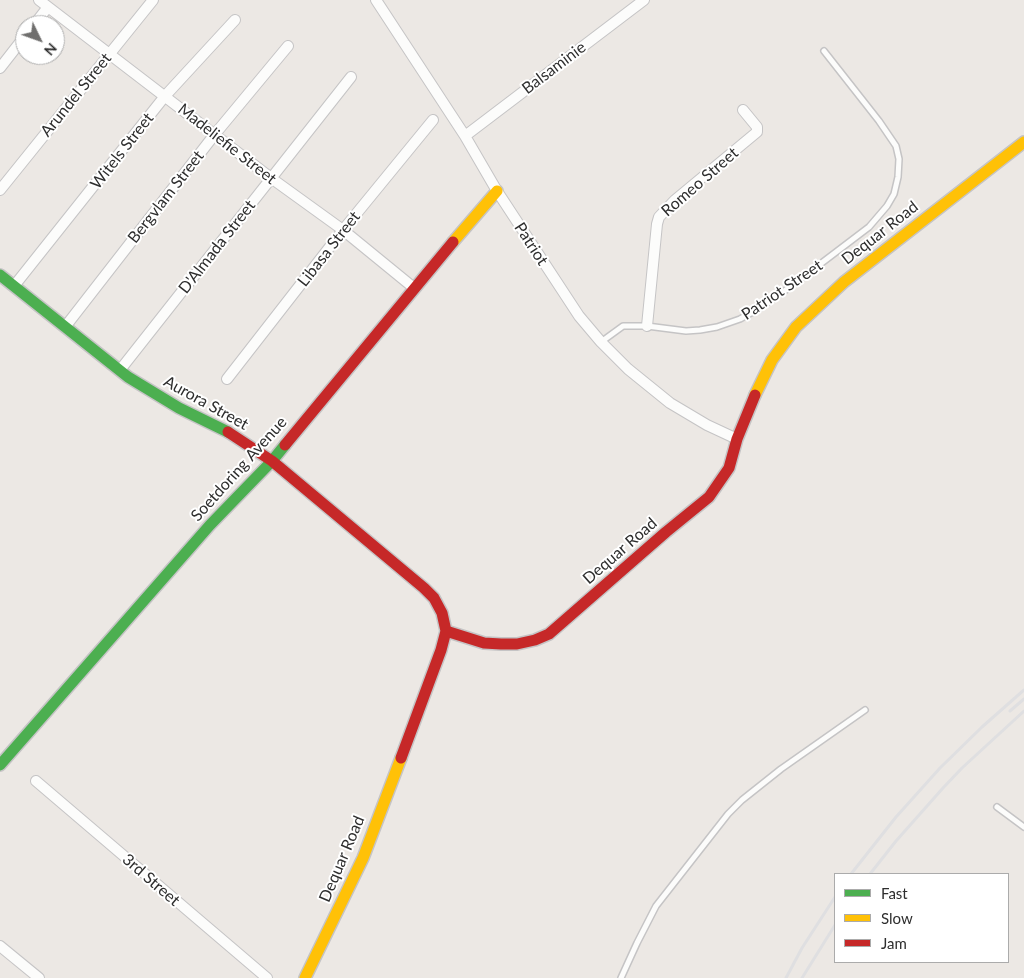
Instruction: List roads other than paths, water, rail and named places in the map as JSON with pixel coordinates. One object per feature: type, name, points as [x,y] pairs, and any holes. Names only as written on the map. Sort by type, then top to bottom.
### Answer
[{"type":"street","name":"Madeliefie Street","points":[[39,0],[271,178],[343,230],[414,288]]},
{"type":"street","name":"Arundel Street","points":[[0,190],[153,0]]},
{"type":"street","name":"Patriot","points":[[376,0],[465,136],[497,192],[579,316],[601,342],[628,368],[670,402],[699,421],[737,439]]},
{"type":"street","name":"Balsaminie","points":[[465,136],[644,0]]},
{"type":"street","points":[[42,15],[48,7]]},
{"type":"street","name":"Witels Street","points":[[14,286],[165,96],[235,20]]},
{"type":"street","name":"Bergvlam Street","points":[[65,327],[215,134],[288,46]]},
{"type":"street","points":[[0,68],[15,49]]},
{"type":"street","name":"D'Almada Street","points":[[120,370],[351,77]]},
{"type":"street","name":"Romeo Street","points":[[647,326],[659,217],[675,200],[757,132],[757,127],[743,110]]},
{"type":"street","name":"Libasa Street","points":[[227,379],[343,230],[433,120]]},
{"type":"street","name":"Dequar Road","points":[[309,976],[363,858],[441,650],[446,631],[484,643],[501,644],[526,642],[548,634],[666,532],[709,498],[729,468],[737,439],[762,378],[772,360],[796,327],[844,282],[1024,142]]},
{"type":"street","name":"Soetdoring Avenue","points":[[0,765],[210,525],[272,461],[414,288],[497,192]]},
{"type":"street","name":"Aurora Street","points":[[0,275],[120,370],[179,408],[228,432],[272,461],[424,588],[438,604],[446,631]]},
{"type":"street","name":"3rd Street","points":[[36,781],[267,978]]},
{"type":"street","points":[[0,946],[38,978]]},
{"type":"lane","name":"Patriot Street","points":[[601,342],[622,326],[647,326],[686,331],[717,327],[740,319],[760,308],[790,287],[869,227],[887,206],[894,194],[898,177],[899,159],[896,146],[879,121],[824,51]]},
{"type":"lane","points":[[621,978],[656,906],[728,814],[742,800],[781,769],[865,710]]},
{"type":"lane","points":[[997,807],[1024,827]]},
{"type":"railway","points":[[852,873],[896,817],[940,768],[1024,690]]},
{"type":"railway","points":[[1010,711],[1024,699]]},
{"type":"railway","points":[[871,873],[896,841],[943,788],[1024,711]]},
{"type":"railway","points":[[786,978],[802,948],[834,899]]},
{"type":"railway","points":[[802,978],[834,927]]}]
